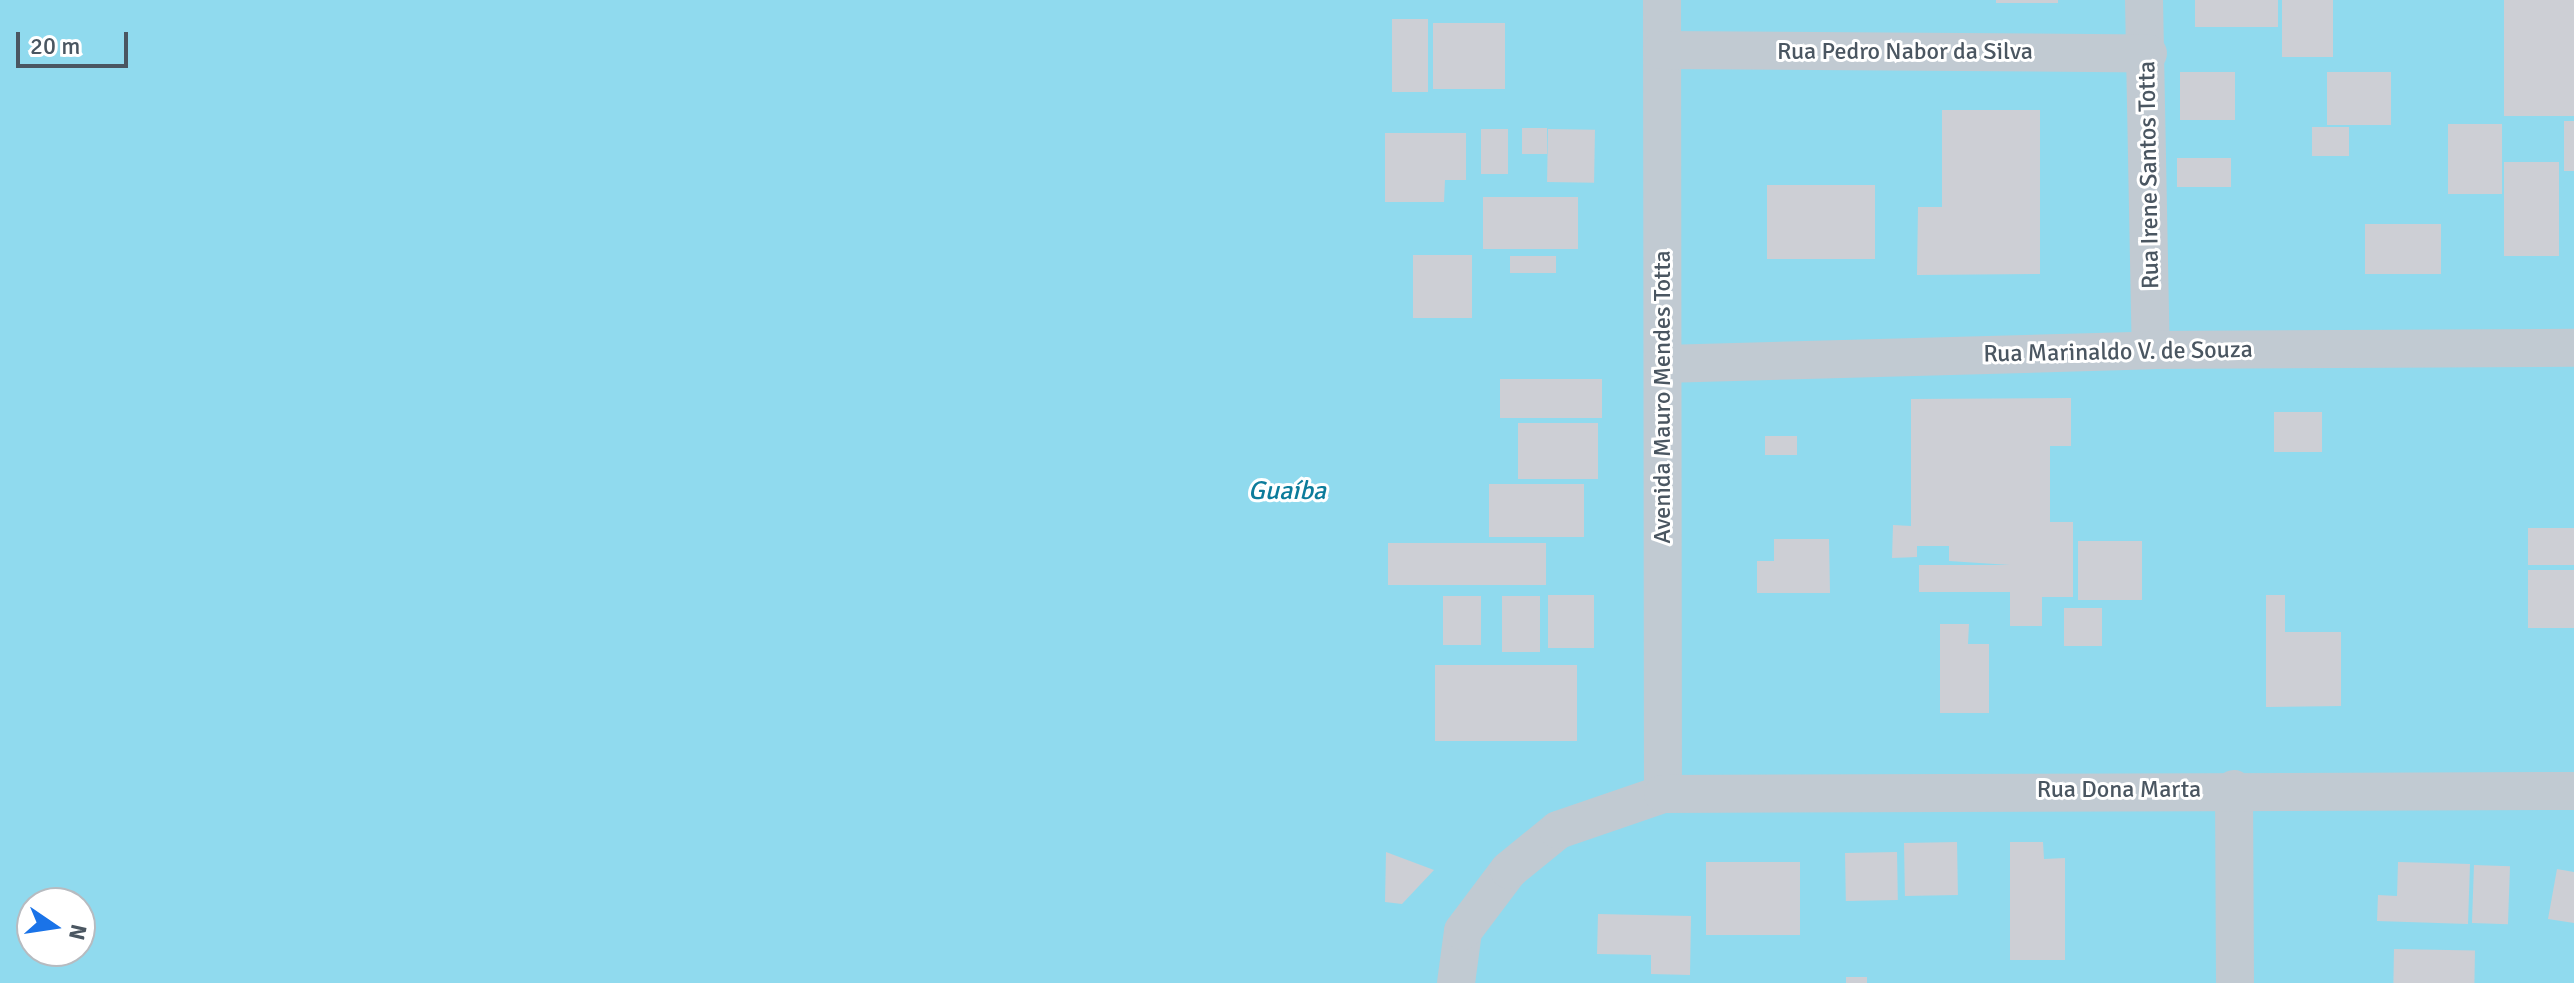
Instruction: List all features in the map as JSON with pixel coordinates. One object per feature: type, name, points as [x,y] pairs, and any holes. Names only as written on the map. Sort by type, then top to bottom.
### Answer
[{"type":"street","name":"Avenida Mauro Mendes Totta","points":[[1662,0],[1663,794]]},
{"type":"street","name":"Rua Irene Santos Totta","points":[[2144,0],[2148,53],[2151,350]]},
{"type":"street","name":"Rua Pedro Nabor da Silva","points":[[1662,50],[2148,53]]},
{"type":"street","name":"Rua Marinaldo V. de Souza","points":[[1663,364],[2151,350],[2574,348]]},
{"type":"street","name":"Rua Dona Marta","points":[[1456,983],[1463,931],[1509,870],[1558,830],[1663,794],[2234,789],[2574,791]]},
{"type":"street","points":[[2234,789],[2235,983]]},
{"type":"water","name":"Guaíba","points":[[0,0],[2574,0],[2574,983],[0,983]]},
{"type":"building","points":[[1996,0],[2058,0],[2058,3],[1996,3]]},
{"type":"building","points":[[2195,0],[2278,0],[2278,27],[2195,27]]},
{"type":"building","points":[[2282,0],[2333,0],[2333,57],[2282,57]]},
{"type":"building","points":[[2504,0],[2574,0],[2574,116],[2504,116]]},
{"type":"building","points":[[1392,19],[1428,19],[1428,92],[1392,92]]},
{"type":"building","points":[[1433,23],[1505,23],[1505,89],[1433,89]]},
{"type":"building","points":[[2180,72],[2235,72],[2235,120],[2180,120]]},
{"type":"building","points":[[2327,72],[2391,72],[2391,125],[2327,125]]},
{"type":"building","points":[[1942,110],[2040,110],[2040,274],[1917,275],[1918,207],[1942,207]]},
{"type":"building","points":[[2564,121],[2574,121],[2574,171],[2564,171]]},
{"type":"building","points":[[2448,124],[2502,124],[2502,194],[2448,194]]},
{"type":"building","points":[[2312,127],[2349,127],[2349,156],[2312,156]]},
{"type":"building","points":[[1522,128],[1547,128],[1547,154],[1522,154]]},
{"type":"building","points":[[1481,129],[1508,129],[1508,174],[1481,174]]},
{"type":"building","points":[[1548,129],[1595,130],[1594,183],[1547,182]]},
{"type":"building","points":[[1385,133],[1466,133],[1466,180],[1445,180],[1444,202],[1385,202]]},
{"type":"building","points":[[2177,158],[2231,158],[2231,187],[2177,187]]},
{"type":"building","points":[[2504,162],[2559,162],[2559,256],[2504,256]]},
{"type":"building","points":[[1767,185],[1875,185],[1875,259],[1767,259]]},
{"type":"building","points":[[1483,197],[1578,197],[1578,249],[1483,249]]},
{"type":"building","points":[[2365,224],[2441,224],[2441,274],[2365,274]]},
{"type":"building","points":[[1413,255],[1472,255],[1472,318],[1413,318]]},
{"type":"building","points":[[1510,256],[1556,256],[1556,273],[1510,273]]},
{"type":"building","points":[[1500,379],[1602,379],[1602,418],[1500,418]]},
{"type":"building","points":[[2071,398],[2071,446],[2050,446],[2050,522],[2073,522],[2073,597],[2042,597],[2042,626],[2010,626],[2010,592],[1919,592],[1919,565],[2010,565],[1949,561],[1949,546],[1917,546],[1917,557],[1892,558],[1893,525],[1911,526],[1911,399]]},
{"type":"building","points":[[2274,412],[2322,412],[2322,452],[2274,452]]},
{"type":"building","points":[[1518,423],[1598,423],[1598,479],[1518,479]]},
{"type":"building","points":[[1765,436],[1797,436],[1797,455],[1765,455]]},
{"type":"building","points":[[1489,484],[1584,484],[1584,537],[1489,537]]},
{"type":"building","points":[[2528,528],[2574,528],[2574,565],[2528,565]]},
{"type":"building","points":[[1774,539],[1829,539],[1830,593],[1757,593],[1757,561],[1774,561]]},
{"type":"building","points":[[2078,541],[2142,541],[2142,600],[2078,600]]},
{"type":"building","points":[[1388,543],[1546,543],[1546,585],[1388,585]]},
{"type":"building","points":[[2528,570],[2574,570],[2574,628],[2528,628]]},
{"type":"building","points":[[1548,595],[1594,595],[1594,648],[1548,648]]},
{"type":"building","points":[[2266,595],[2285,595],[2285,632],[2341,632],[2341,706],[2266,707]]},
{"type":"building","points":[[1443,596],[1481,596],[1481,645],[1443,645]]},
{"type":"building","points":[[1502,596],[1540,596],[1540,652],[1502,652]]},
{"type":"building","points":[[2064,608],[2102,608],[2102,646],[2064,646]]},
{"type":"building","points":[[1940,624],[1969,624],[1968,644],[1989,644],[1989,713],[1940,713]]},
{"type":"building","points":[[1435,665],[1577,665],[1577,741],[1435,741]]},
{"type":"building","points":[[1957,842],[1958,895],[1905,896],[1904,843]]},
{"type":"building","points":[[2010,842],[2043,842],[2044,859],[2065,858],[2065,960],[2010,960]]},
{"type":"building","points":[[1386,852],[1434,870],[1402,904],[1385,902]]},
{"type":"building","points":[[1897,852],[1898,900],[1846,901],[1845,853]]},
{"type":"building","points":[[1706,862],[1800,862],[1800,935],[1706,935]]},
{"type":"building","points":[[2398,862],[2470,864],[2468,924],[2377,921],[2378,895],[2397,896]]},
{"type":"building","points":[[2474,865],[2510,866],[2508,924],[2472,923]]},
{"type":"building","points":[[2557,869],[2574,872],[2574,923],[2548,919]]},
{"type":"building","points":[[1598,914],[1691,916],[1690,975],[1651,974],[1651,955],[1597,954]]},
{"type":"building","points":[[2394,949],[2475,950],[2474,983],[2393,983]]},
{"type":"building","points":[[1846,977],[1867,977],[1867,983],[1846,983]]}]
